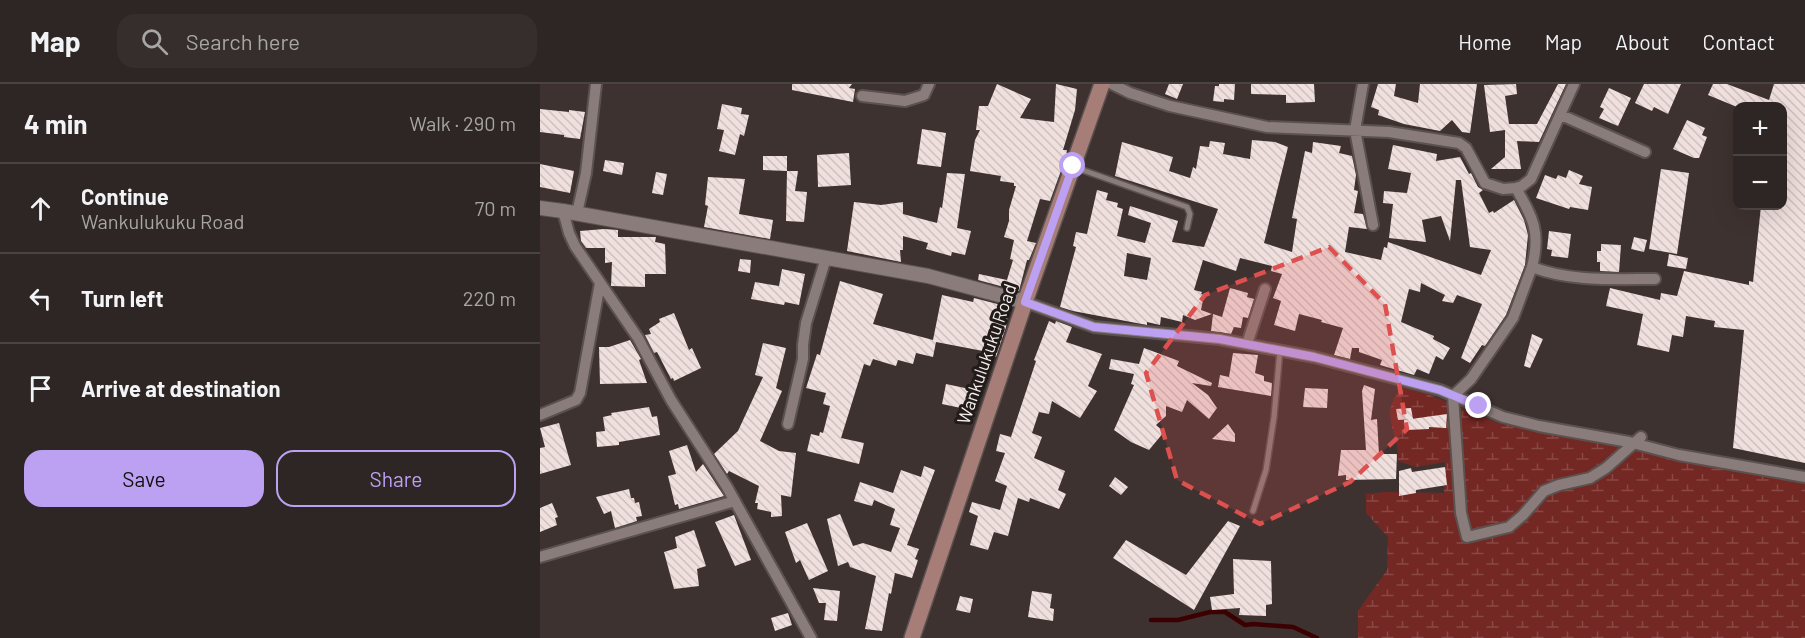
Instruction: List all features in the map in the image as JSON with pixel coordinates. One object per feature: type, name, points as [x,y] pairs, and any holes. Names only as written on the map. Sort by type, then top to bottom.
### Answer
[{"type":"main road","name":"Wankulukuku Road","points":[[912,638],[1025,302],[1102,84]]},
{"type":"street","points":[[577,213],[586,173],[596,84]]},
{"type":"street","points":[[862,96],[905,101],[924,95],[929,84]]},
{"type":"street","points":[[1112,84],[1130,93],[1170,106],[1267,127],[1389,132],[1459,143],[1466,148],[1485,183],[1503,189],[1516,188],[1531,178],[1574,84]]},
{"type":"street","points":[[1363,84],[1355,130],[1373,225]]},
{"type":"street","points":[[1561,115],[1645,152]]},
{"type":"street","points":[[1453,396],[1471,379],[1513,318],[1532,267],[1537,237],[1535,225],[1516,188]]},
{"type":"street","points":[[540,208],[928,276],[1025,302],[1094,327],[1220,339],[1314,357],[1440,390],[1503,417],[1539,426],[1637,440],[1679,455],[1805,477]]},
{"type":"street","points":[[563,211],[575,246],[638,338],[671,400],[735,501],[811,638]]},
{"type":"street","points":[[788,424],[803,359],[806,323],[826,258]]},
{"type":"street","points":[[1532,267],[1547,273],[1587,278],[1655,279]]},
{"type":"street","points":[[540,415],[576,400],[580,393],[600,283]]},
{"type":"street","points":[[1247,344],[1265,289]]},
{"type":"street","points":[[1453,396],[1461,513],[1467,537],[1509,527],[1544,491],[1590,478],[1606,468],[1637,440]]},
{"type":"street","points":[[540,557],[735,501]]},
{"type":"lane","points":[[1073,166],[1187,207],[1190,214],[1187,228]]},
{"type":"lane","points":[[1253,511],[1266,470],[1274,417],[1280,350]]},
{"type":"highlighted area","points":[[1329,247],[1385,304],[1407,429],[1350,482],[1260,524],[1177,480],[1146,373],[1205,295]]},
{"type":"green space","points":[[1401,387],[1420,391],[1501,424],[1539,429],[1805,480],[1805,638],[1358,638],[1358,611],[1387,570],[1388,537],[1366,513],[1366,494],[1444,493],[1445,462],[1416,467],[1398,461],[1390,416],[1394,398]]},
{"type":"building","points":[[792,84],[852,84],[849,88],[855,89],[853,102],[792,90]]},
{"type":"building","points":[[997,84],[1031,99],[1020,118],[1054,122],[1056,84],[1077,89],[1075,110],[1063,150],[1067,150],[1066,157],[1050,201],[1040,199],[1027,241],[1036,243],[1027,260],[1019,291],[978,280],[979,274],[1007,280],[1013,260],[1010,259],[1014,240],[1004,237],[1016,186],[1014,183],[1000,181],[1001,176],[970,171],[975,140],[980,130],[976,130],[979,106],[988,106]]},
{"type":"building","points":[[1169,84],[1183,84],[1177,99],[1165,94]]},
{"type":"building","points":[[1235,84],[1234,100],[1213,101],[1215,86]]},
{"type":"building","points":[[1251,84],[1314,84],[1315,102],[1286,103],[1286,95],[1251,94]]},
{"type":"building","points":[[1378,84],[1396,84],[1394,96],[1418,103],[1420,84],[1477,84],[1470,133],[1462,132],[1452,120],[1440,131],[1404,124],[1378,115],[1379,110],[1371,107]]},
{"type":"building","points":[[1516,84],[1517,94],[1505,96],[1509,124],[1537,124],[1558,84],[1566,84],[1539,142],[1517,141],[1521,169],[1491,169],[1505,157],[1505,130],[1490,132],[1484,85]]},
{"type":"building","points":[[1644,84],[1681,84],[1668,114],[1654,107],[1652,111],[1635,103]]},
{"type":"building","points":[[1713,84],[1727,84],[1769,100],[1774,84],[1805,84],[1805,463],[1733,448],[1744,330],[1714,327],[1715,321],[1686,316],[1683,337],[1672,335],[1669,352],[1637,345],[1643,314],[1606,306],[1610,288],[1660,300],[1661,293],[1677,296],[1684,271],[1749,285],[1749,281],[1753,282],[1761,210],[1787,210],[1787,102],[1733,102],[1733,105],[1708,95]]},
{"type":"building","points":[[1609,88],[1631,98],[1618,126],[1599,118],[1604,109],[1600,107]]},
{"type":"building","points":[[722,104],[742,108],[741,114],[749,115],[744,136],[740,134],[735,155],[719,151],[724,130],[717,129]]},
{"type":"building","points":[[540,109],[585,112],[580,139],[540,132]]},
{"type":"building","points":[[1687,120],[1705,128],[1702,135],[1707,137],[1699,158],[1673,149]]},
{"type":"building","points":[[922,129],[946,133],[941,167],[917,164]]},
{"type":"building","points":[[1252,140],[1275,142],[1288,147],[1264,243],[1292,252],[1297,219],[1292,218],[1305,151],[1312,153],[1313,142],[1341,146],[1339,153],[1352,156],[1356,175],[1354,190],[1358,191],[1354,213],[1363,214],[1367,229],[1349,227],[1345,252],[1381,260],[1384,247],[1387,248],[1388,242],[1481,275],[1491,250],[1470,247],[1461,180],[1456,180],[1450,241],[1441,216],[1422,220],[1426,242],[1389,238],[1393,204],[1383,203],[1384,191],[1407,193],[1411,173],[1388,169],[1393,145],[1437,154],[1436,161],[1460,157],[1478,187],[1483,190],[1479,193],[1489,213],[1493,211],[1494,213],[1514,200],[1524,220],[1528,235],[1525,265],[1506,315],[1485,346],[1482,345],[1470,363],[1461,358],[1482,304],[1457,295],[1453,303],[1442,301],[1445,295],[1421,283],[1420,292],[1409,289],[1401,322],[1434,336],[1433,339],[1450,348],[1443,360],[1436,356],[1429,374],[1417,369],[1414,375],[1380,365],[1382,360],[1359,352],[1359,348],[1352,348],[1350,359],[1334,355],[1343,328],[1299,314],[1295,331],[1274,325],[1281,301],[1273,298],[1282,274],[1271,271],[1272,266],[1240,258],[1236,271],[1203,260],[1194,290],[1204,295],[1201,310],[1212,314],[1195,320],[1183,315],[1182,322],[1161,317],[1160,325],[1147,322],[1147,325],[1060,307],[1076,247],[1073,246],[1076,232],[1087,234],[1097,190],[1108,193],[1106,200],[1118,203],[1117,207],[1123,209],[1117,236],[1145,243],[1151,223],[1128,215],[1130,206],[1178,221],[1172,242],[1204,247],[1218,209],[1115,176],[1122,142],[1173,157],[1169,171],[1190,178],[1193,167],[1196,169],[1200,146],[1209,147],[1210,141],[1225,143],[1223,154],[1250,159]],"holes":[[[1127,253],[1151,258],[1147,280],[1124,276]]]},
{"type":"building","points":[[849,153],[851,185],[818,187],[817,155]]},
{"type":"building","points":[[763,156],[787,156],[787,171],[763,170]]},
{"type":"building","points":[[605,160],[624,163],[622,175],[603,171]]},
{"type":"building","points":[[540,164],[574,171],[570,193],[540,187]]},
{"type":"building","points":[[1661,169],[1689,173],[1677,254],[1649,249]]},
{"type":"building","points":[[1569,170],[1583,176],[1579,184],[1592,187],[1588,210],[1570,207],[1569,209],[1536,198],[1545,175],[1556,179],[1558,175],[1566,178]]},
{"type":"building","points":[[787,171],[798,171],[795,191],[807,192],[804,222],[786,221]]},
{"type":"building","points":[[656,172],[667,174],[663,195],[652,193]]},
{"type":"building","points":[[947,173],[965,174],[957,228],[971,231],[965,255],[952,252],[951,256],[926,249],[928,243],[903,236],[903,250],[900,250],[901,262],[847,251],[854,202],[881,205],[903,202],[903,214],[937,223],[940,207],[942,208]]},
{"type":"building","points":[[708,177],[745,179],[739,214],[773,220],[770,239],[704,227],[708,206],[705,205]]},
{"type":"building","points":[[618,230],[618,237],[656,237],[655,242],[665,244],[666,274],[645,274],[645,287],[611,286],[612,262],[605,263],[605,248],[586,248],[581,241],[580,231]]},
{"type":"building","points":[[1549,231],[1571,234],[1568,258],[1551,256],[1552,250],[1547,249]]},
{"type":"building","points":[[1634,237],[1647,240],[1644,252],[1631,249]]},
{"type":"building","points":[[1601,244],[1621,245],[1619,272],[1600,271],[1597,251],[1601,251]]},
{"type":"building","points":[[1669,254],[1688,258],[1686,269],[1667,266]]},
{"type":"building","points":[[740,259],[751,260],[750,273],[738,271]]},
{"type":"building","points":[[782,269],[805,274],[799,305],[785,302],[784,305],[751,299],[755,282],[779,286]]},
{"type":"building","points":[[840,281],[883,294],[873,324],[933,340],[942,295],[973,302],[974,298],[1009,307],[1006,327],[996,357],[983,355],[983,351],[936,342],[933,357],[916,353],[913,364],[898,360],[896,366],[873,359],[870,366],[864,364],[841,438],[864,443],[859,464],[807,451],[811,434],[819,436],[820,432],[823,433],[830,406],[823,404],[826,393],[806,388],[817,354],[820,355]]},
{"type":"building","points":[[1230,288],[1248,293],[1247,297],[1254,299],[1248,318],[1243,317],[1241,328],[1234,327],[1231,334],[1211,331],[1213,314],[1222,317]]},
{"type":"building","points":[[674,313],[689,350],[692,348],[701,368],[674,381],[657,352],[654,353],[645,335],[651,334],[649,329],[660,322],[659,319]]},
{"type":"building","points":[[1049,321],[1072,327],[1066,342],[1102,354],[1088,386],[1097,391],[1080,418],[1052,401],[1049,414],[1039,412],[1032,433],[1042,437],[1034,458],[1065,471],[1058,490],[1066,494],[1059,509],[1030,498],[1029,502],[1018,498],[1008,536],[994,532],[988,550],[970,545],[978,516],[969,512],[972,502],[1000,510],[1007,486],[995,481],[1005,453],[996,451],[1000,434],[1011,437],[1036,361],[1034,360]]},
{"type":"building","points":[[1532,334],[1543,339],[1530,368],[1524,366]]},
{"type":"building","points":[[630,340],[641,359],[639,360],[647,383],[600,384],[599,347],[609,347]]},
{"type":"building","points":[[763,343],[786,348],[776,388],[782,391],[760,441],[779,451],[796,453],[791,497],[781,495],[782,516],[771,517],[771,512],[757,509],[758,503],[755,503],[759,486],[729,471],[727,474],[714,454],[738,431],[763,377],[755,375]]},
{"type":"building","points":[[1144,348],[1179,361],[1177,366],[1212,383],[1211,386],[1192,383],[1208,395],[1217,408],[1209,419],[1187,400],[1182,412],[1166,406],[1166,416],[1156,425],[1164,432],[1149,450],[1131,442],[1114,430],[1134,385],[1131,384],[1134,374],[1109,369],[1111,359],[1139,364]]},
{"type":"building","points":[[1233,353],[1258,355],[1255,373],[1264,376],[1264,381],[1272,383],[1271,396],[1218,387],[1220,375],[1229,377]]},
{"type":"building","points":[[946,384],[979,391],[975,411],[942,404]]},
{"type":"building","points":[[1364,385],[1375,389],[1371,420],[1377,419],[1379,454],[1397,454],[1396,479],[1346,480],[1346,475],[1338,476],[1341,450],[1366,450],[1362,391]]},
{"type":"building","points":[[1305,388],[1328,389],[1327,408],[1303,407]]},
{"type":"building","points":[[649,407],[652,417],[657,416],[660,435],[619,442],[619,445],[597,447],[596,432],[605,431],[603,417],[612,415],[611,413]]},
{"type":"building","points":[[1411,408],[1413,419],[1398,420],[1396,409]]},
{"type":"building","points":[[1447,414],[1446,428],[1429,427],[1429,429],[1406,430],[1407,425],[1404,425],[1404,420]]},
{"type":"building","points":[[559,423],[571,465],[540,474],[540,448],[545,447],[540,428]]},
{"type":"building","points":[[1228,424],[1235,434],[1235,442],[1212,439]]},
{"type":"building","points":[[687,445],[696,472],[703,464],[724,496],[679,509],[678,504],[675,505],[668,476],[676,474],[669,451]]},
{"type":"building","points":[[924,466],[935,470],[907,545],[919,549],[912,578],[895,573],[882,631],[865,629],[876,576],[850,567],[848,562],[838,566],[827,519],[840,514],[853,546],[863,543],[891,552],[900,528],[890,525],[895,509],[874,500],[872,506],[854,501],[860,482],[893,493],[901,470],[921,477]]},
{"type":"building","points":[[1445,467],[1447,485],[1416,490],[1416,493],[1399,496],[1399,471],[1411,468],[1412,472]]},
{"type":"building","points":[[1115,477],[1128,487],[1121,495],[1109,486]]},
{"type":"building","points":[[629,489],[631,498],[634,498],[635,503],[639,502],[642,516],[636,517],[637,521],[615,528],[611,511],[604,514],[596,497]]},
{"type":"building","points":[[552,503],[558,517],[555,518],[557,525],[540,532],[540,508]]},
{"type":"building","points":[[734,515],[751,560],[735,566],[715,522]]},
{"type":"building","points":[[1228,521],[1240,526],[1194,610],[1113,558],[1126,540],[1186,575]]},
{"type":"building","points":[[807,523],[828,571],[809,580],[800,560],[796,563],[785,532]]},
{"type":"building","points":[[694,530],[706,566],[697,569],[699,586],[674,589],[664,552],[677,548],[675,537]]},
{"type":"building","points":[[1233,559],[1271,561],[1272,604],[1266,605],[1266,616],[1239,615],[1240,608],[1212,610],[1210,597],[1234,594]]},
{"type":"building","points":[[813,588],[840,591],[837,621],[824,620],[826,603],[819,603]]},
{"type":"building","points":[[1032,591],[1052,594],[1050,608],[1054,609],[1053,621],[1028,617]]},
{"type":"building","points":[[960,596],[973,599],[970,613],[956,610]]},
{"type":"building","points":[[788,613],[792,625],[775,631],[771,618]]},
{"type":"waterway","points":[[1151,620],[1178,620],[1210,612],[1225,612],[1245,625],[1293,627],[1317,638]]},
{"type":"route","points":[[1073,166],[1025,302],[1094,327],[1220,339],[1314,357],[1440,390],[1479,406]]}]
